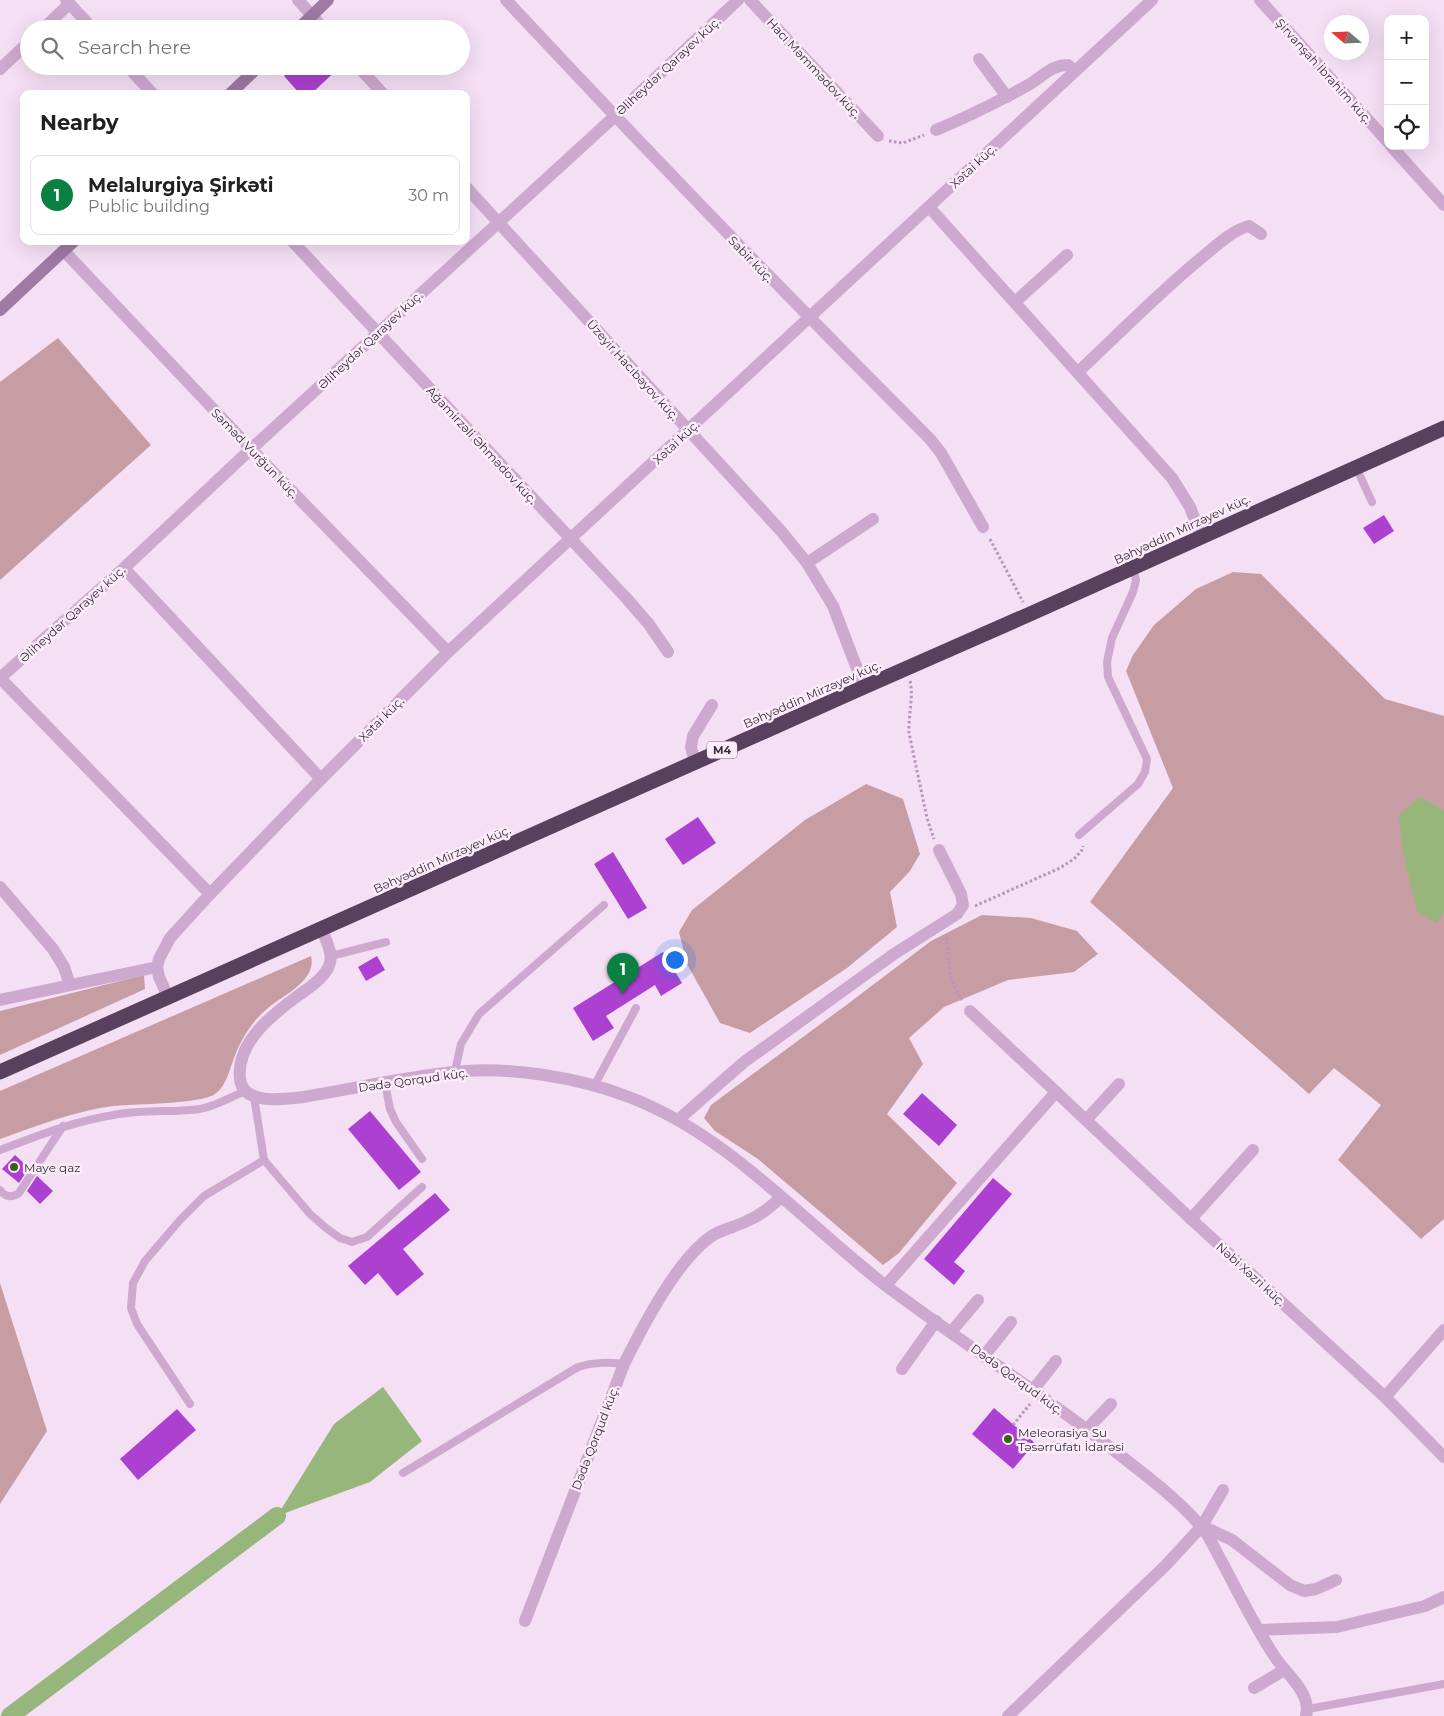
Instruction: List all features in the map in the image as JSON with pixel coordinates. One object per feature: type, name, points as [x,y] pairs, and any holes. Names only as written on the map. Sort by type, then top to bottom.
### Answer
[{"type":"highway","name":"Bəhyəddin Mirzəyev küç.","points":[[0,1072],[1444,428]]},
{"type":"main road","points":[[307,20],[328,0]]},
{"type":"main road","points":[[234,90],[250,75]]},
{"type":"main road","points":[[0,310],[70,245]]},
{"type":"street","points":[[298,0],[316,20]]},
{"type":"street","name":"Sabir küç.","points":[[506,0],[614,116],[930,440],[941,453],[983,528]]},
{"type":"street","name":"Əliheydər Qarayev küç.","points":[[0,678],[124,568],[250,449],[738,0]]},
{"type":"street","name":"Hacı Məmmədov küç.","points":[[750,0],[878,136]]},
{"type":"street","name":"Xətai küç.","points":[[157,967],[170,938],[210,894],[321,778],[448,652],[1152,0]]},
{"type":"street","name":"Şirvanşah İbrahim küç.","points":[[1260,0],[1384,138]]},
{"type":"street","points":[[51,20],[68,2],[84,20]]},
{"type":"street","points":[[0,69],[20,50]]},
{"type":"street","points":[[979,60],[1006,97]]},
{"type":"street","points":[[936,130],[970,116],[1061,65],[1068,65],[1075,71]]},
{"type":"street","points":[[136,75],[149,90]]},
{"type":"street","points":[[366,75],[379,90]]},
{"type":"street","points":[[1395,150],[1444,205]]},
{"type":"street","name":"Üzeyir Hacıbəyov küç.","points":[[470,191],[782,531],[807,563],[833,606],[864,687]]},
{"type":"street","points":[[929,207],[1078,372],[1181,491],[1190,507],[1201,536]]},
{"type":"street","points":[[1078,372],[1182,273],[1223,240],[1243,227],[1249,226],[1261,234]]},
{"type":"street","name":"Ağamirzəli Əhmədov küç.","points":[[296,245],[633,606],[648,623],[668,652]]},
{"type":"street","name":"Səməd Vurğun küç.","points":[[64,251],[250,449],[448,652]]},
{"type":"street","points":[[1015,302],[1067,255]]},
{"type":"street","points":[[807,563],[872,519]]},
{"type":"street","points":[[124,568],[321,778]]},
{"type":"street","points":[[0,678],[210,894]]},
{"type":"street","points":[[695,762],[691,746],[693,736],[712,705]]},
{"type":"street","points":[[678,1120],[744,1062],[894,954],[957,914],[963,905],[961,894],[939,850]]},
{"type":"street","points":[[0,887],[53,949],[64,967],[70,985]]},
{"type":"street","points":[[250,1094],[240,1082],[242,1059],[251,1041],[264,1024],[281,1008],[318,980],[329,966],[331,956],[322,930]]},
{"type":"street","points":[[0,1000],[157,967],[159,977],[168,997]]},
{"type":"street","name":"Nəbi Xəzri küç.","points":[[970,1011],[1191,1219],[1385,1397],[1444,1457]]},
{"type":"street","name":"Dədə Qorqud küç.","points":[[250,1094],[278,1099],[303,1097],[455,1072],[502,1070],[566,1079],[627,1096],[678,1120],[719,1148],[781,1196],[828,1238],[886,1285],[1087,1430],[1155,1482],[1202,1526]]},
{"type":"street","points":[[1086,1120],[1119,1084]]},
{"type":"street","points":[[886,1285],[1056,1092]]},
{"type":"street","points":[[1191,1219],[1252,1150]]},
{"type":"street","name":"Dədə Qorqud küç.","points":[[525,1621],[624,1364],[638,1336],[674,1277],[696,1250],[715,1234],[747,1221],[767,1210],[781,1196]]},
{"type":"street","points":[[951,1332],[978,1300]]},
{"type":"street","points":[[902,1369],[936,1321]]},
{"type":"street","points":[[984,1356],[1011,1322]]},
{"type":"street","points":[[1385,1397],[1444,1330]]},
{"type":"street","points":[[1035,1392],[1056,1361]]},
{"type":"street","points":[[1087,1430],[1111,1404]]},
{"type":"street","points":[[1008,1716],[1166,1565],[1202,1526],[1223,1490]]},
{"type":"street","points":[[1202,1526],[1232,1540],[1290,1585],[1304,1591],[1316,1589],[1336,1580]]},
{"type":"street","points":[[1202,1526],[1259,1630],[1284,1670],[1304,1694],[1307,1712]]},
{"type":"street","points":[[1259,1630],[1337,1626],[1425,1606],[1444,1597]]},
{"type":"street","points":[[1254,1688],[1284,1670]]},
{"type":"lane","points":[[1356,467],[1372,502]]},
{"type":"lane","points":[[1081,833],[1138,784],[1146,772],[1147,759],[1108,678],[1107,662],[1112,638],[1133,592],[1136,580],[1133,568]]},
{"type":"lane","points":[[455,1072],[461,1044],[479,1014],[604,905]]},
{"type":"lane","points":[[331,956],[386,942]]},
{"type":"lane","points":[[594,1086],[636,1008]]},
{"type":"lane","points":[[385,1083],[390,1109],[396,1122],[422,1159]]},
{"type":"lane","points":[[0,1150],[63,1126],[114,1115],[158,1110],[192,1110],[250,1094],[264,1160],[310,1214],[340,1238],[352,1242],[367,1237],[422,1186]]},
{"type":"lane","points":[[0,1190],[14,1197],[19,1193],[63,1126]]},
{"type":"lane","points":[[190,1404],[137,1324],[131,1308],[133,1283],[145,1261],[180,1220],[204,1196],[264,1160]]},
{"type":"lane","points":[[403,1473],[578,1367],[592,1362],[624,1364]]},
{"type":"lane","points":[[1307,1712],[1444,1684]]},
{"type":"path","points":[[878,136],[892,142],[903,143],[936,130]]},
{"type":"path","points":[[983,528],[1030,614]]},
{"type":"path","points":[[905,669],[912,688],[908,718],[909,733],[930,831],[939,850]]},
{"type":"path","points":[[963,905],[976,906],[1060,868],[1074,859],[1082,850],[1085,840],[1081,833]]},
{"type":"path","points":[[945,922],[949,974],[956,992],[970,1011]]},
{"type":"path","points":[[1013,1425],[1035,1392]]},
{"type":"shaded area","points":[[58,338],[151,445],[0,580],[0,382]]},
{"type":"shaded area","points":[[1233,572],[1261,574],[1385,699],[1444,716],[1444,1219],[1421,1239],[1338,1160],[1381,1105],[1334,1068],[1309,1094],[1090,902],[1173,788],[1126,671],[1133,655],[1154,625],[1196,589]]},
{"type":"shaded area","points":[[866,784],[903,799],[920,854],[910,871],[890,892],[897,927],[847,968],[750,1033],[720,1023],[687,964],[679,932],[692,910],[805,820]]},
{"type":"shaded area","points":[[1419,797],[1444,810],[1444,912],[1437,923],[1417,911],[1402,848],[1399,815]]},
{"type":"shaded area","points":[[982,915],[1031,918],[1077,931],[1098,954],[1074,972],[1008,980],[944,1007],[909,1038],[923,1064],[887,1114],[957,1183],[899,1253],[883,1265],[758,1159],[715,1131],[704,1118],[711,1105],[931,941]]},
{"type":"shaded area","points":[[311,956],[309,973],[304,980],[262,1013],[248,1031],[237,1051],[225,1082],[215,1094],[182,1102],[98,1108],[0,1139],[0,1091]]},
{"type":"shaded area","points":[[144,975],[145,989],[0,1055],[0,1011]]},
{"type":"shaded area","points":[[0,1283],[47,1431],[0,1504]]},
{"type":"shaded area","points":[[383,1387],[422,1441],[370,1482],[277,1516],[334,1424]]},
{"type":"building","points":[[331,75],[315,90],[296,90],[284,76]]},
{"type":"building","points":[[1384,515],[1394,531],[1374,544],[1363,528]]},
{"type":"building","points":[[698,817],[716,843],[683,865],[665,839]]},
{"type":"building","points":[[613,852],[647,908],[628,919],[594,864]]},
{"type":"building","points":[[663,952],[682,983],[661,996],[655,985],[606,1016],[614,1028],[593,1041],[573,1008]]},
{"type":"building","points":[[377,956],[385,970],[366,981],[358,967]]},
{"type":"building","points":[[922,1093],[957,1125],[939,1146],[903,1114]]},
{"type":"building","points":[[370,1111],[421,1172],[399,1190],[348,1129]]},
{"type":"building","points":[[15,1155],[29,1168],[19,1183],[2,1169]]},
{"type":"building","points":[[37,1176],[53,1191],[40,1204],[27,1191]]},
{"type":"building","points":[[993,1178],[1012,1194],[954,1262],[965,1271],[954,1285],[924,1259]]},
{"type":"building","points":[[435,1193],[450,1210],[403,1249],[424,1274],[397,1296],[378,1273],[365,1285],[348,1266]]},
{"type":"building","points":[[994,1408],[1035,1443],[1013,1469],[972,1434]]},
{"type":"building","points":[[177,1409],[196,1430],[138,1480],[120,1459]]},
{"type":"waterway","points":[[10,1716],[277,1516]]},
{"type":"place","name":"Melalurgiya Şirkəti","points":[[623,994]]},
{"type":"place","name":"Maye qaz","points":[[14,1167]]},
{"type":"place","name":"Meleorasiya Su Təsərrüfatı İdarəsi","points":[[1008,1439]]}]
